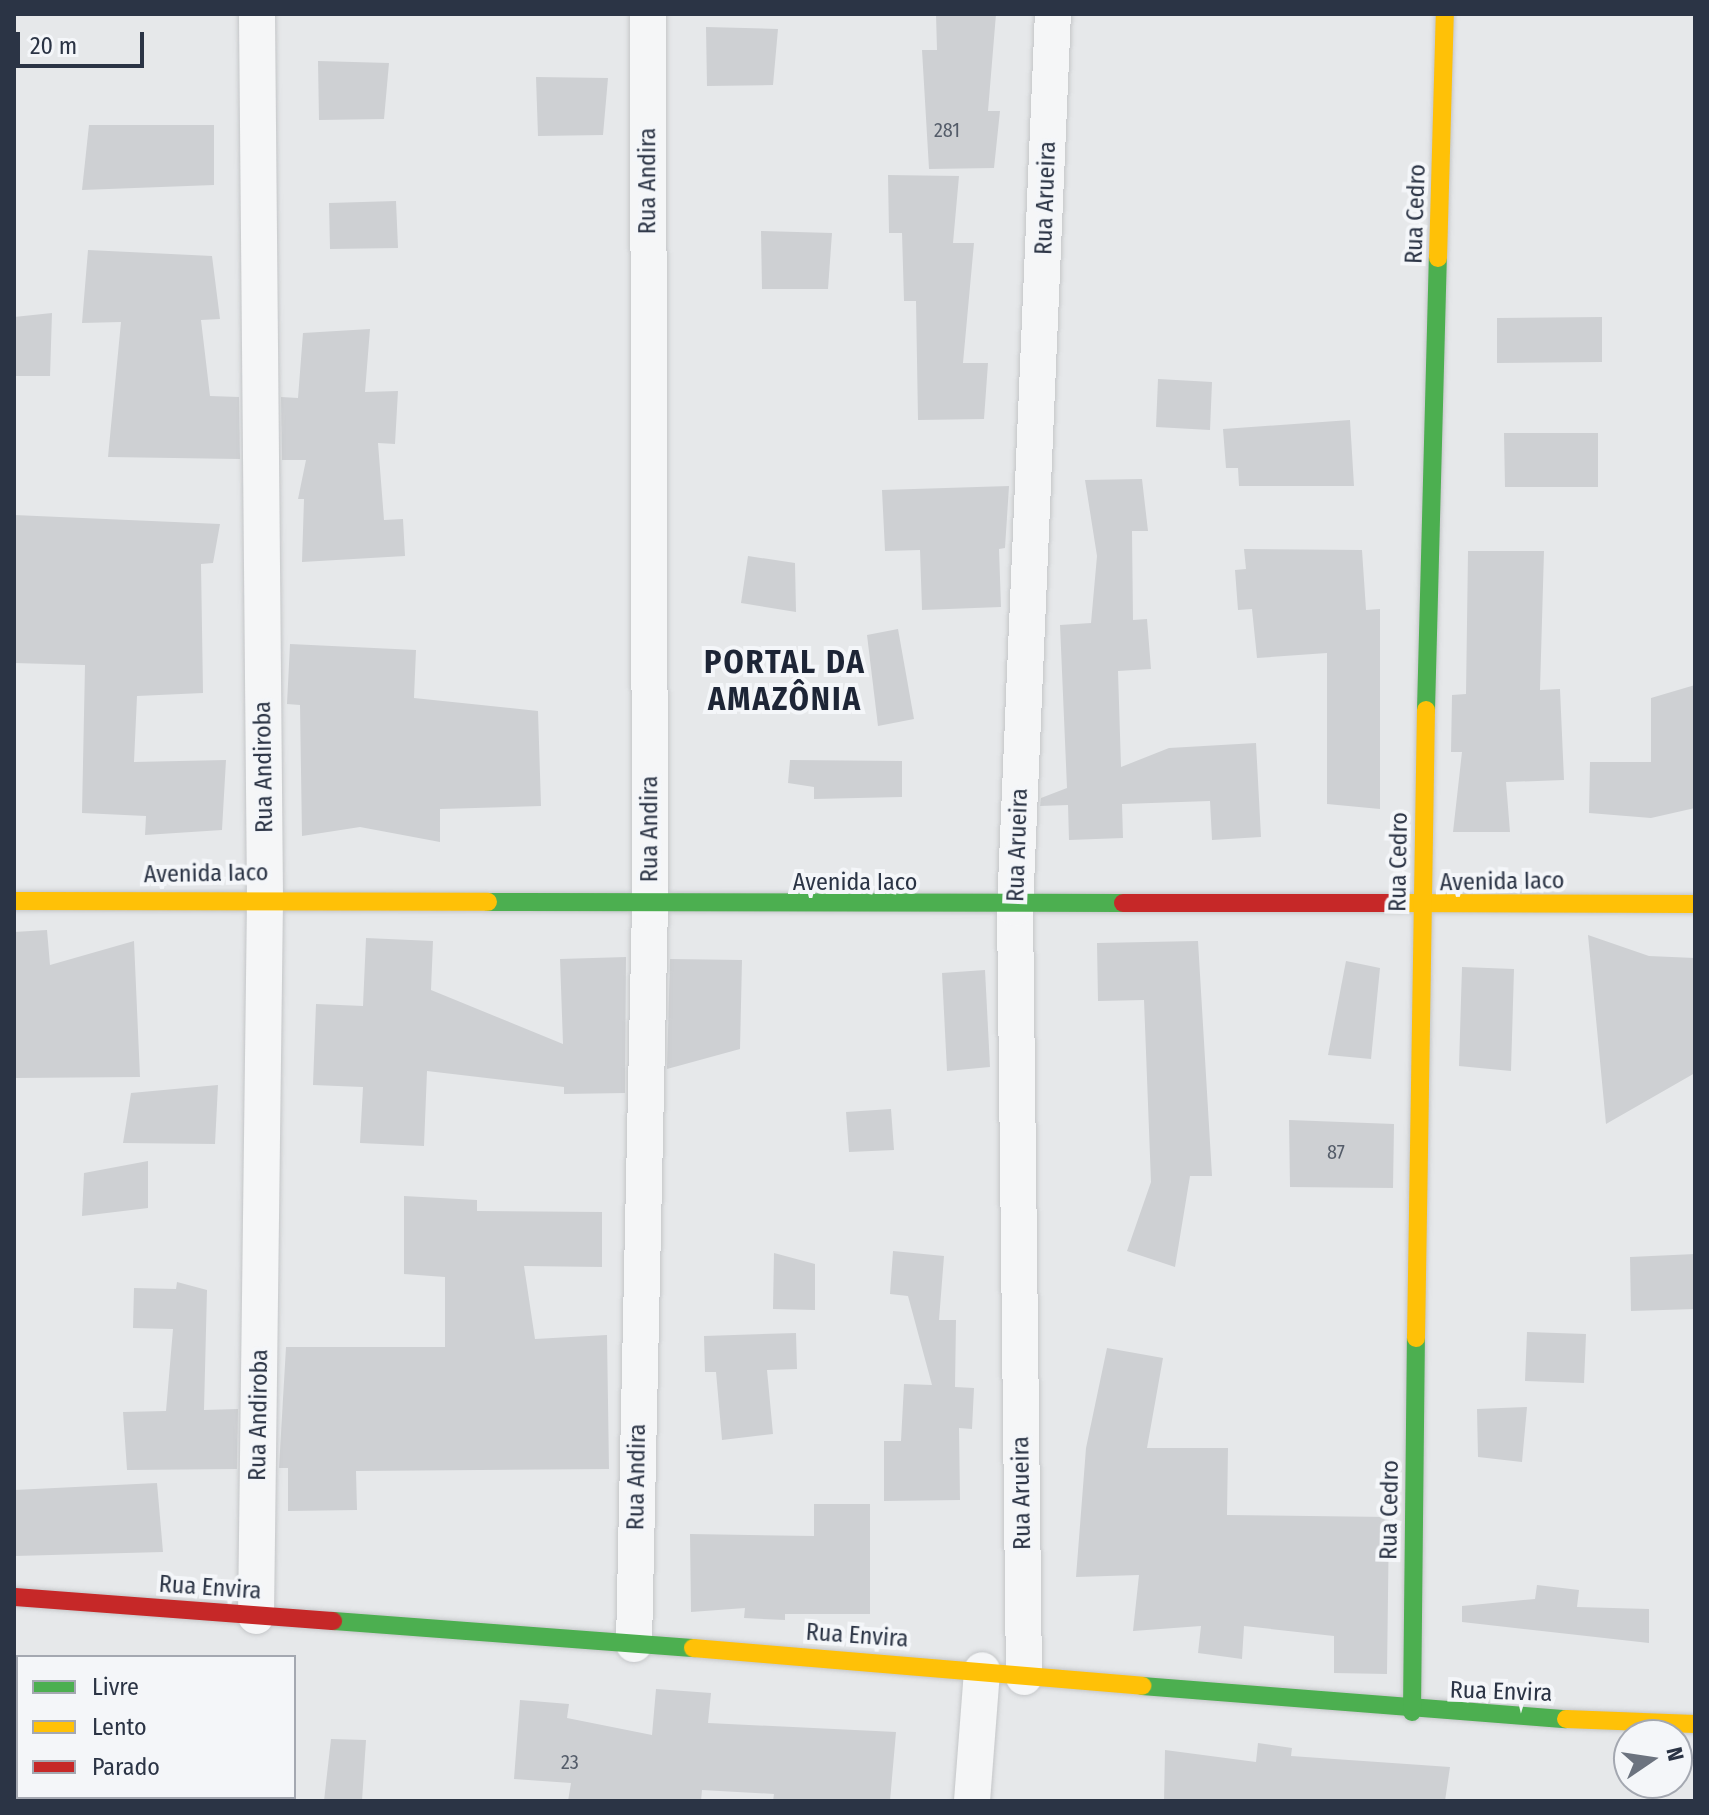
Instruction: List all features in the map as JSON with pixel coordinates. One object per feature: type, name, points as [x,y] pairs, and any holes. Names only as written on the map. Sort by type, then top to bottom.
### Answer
[{"type":"street","name":"Rua Andiroba","points":[[256,1616],[265,897],[257,14]]},
{"type":"street","name":"Rua Andira","points":[[634,1644],[650,906],[648,14]]},
{"type":"street","name":"Rua Arueira","points":[[1024,1677],[1015,908],[1053,14]]},
{"type":"street","name":"Rua Cedro","points":[[1412,1712],[1421,907],[1445,14]]},
{"type":"street","name":"Avenida Iaco","points":[[14,901],[265,897],[650,906],[1015,908],[1695,904]]},
{"type":"street","name":"Rua Envira","points":[[14,1597],[982,1670],[1024,1677],[1412,1712],[1695,1724]]},
{"type":"street","points":[[972,1801],[982,1670]]},
{"type":"building","points":[[936,14],[996,14],[988,111],[1000,111],[994,168],[929,169],[922,50],[937,50]]},
{"type":"building","points":[[706,27],[778,29],[773,85],[707,86]]},
{"type":"building","points":[[318,61],[389,63],[384,119],[319,120]]},
{"type":"building","points":[[536,77],[608,78],[603,135],[538,136]]},
{"type":"building","points":[[89,125],[214,125],[214,185],[82,190]]},
{"type":"building","points":[[888,175],[959,176],[953,243],[974,243],[963,363],[988,363],[984,419],[918,420],[916,301],[904,301],[902,233],[889,233]]},
{"type":"building","points":[[396,201],[398,248],[330,249],[329,203]]},
{"type":"building","points":[[761,231],[832,233],[828,289],[762,289]]},
{"type":"building","points":[[88,250],[212,256],[220,319],[201,320],[210,396],[239,397],[240,459],[108,457],[121,322],[82,323]]},
{"type":"building","points":[[52,313],[50,376],[14,376],[14,317]]},
{"type":"building","points":[[1602,317],[1602,362],[1497,363],[1497,318]]},
{"type":"building","points":[[370,329],[365,392],[398,391],[395,444],[378,443],[384,520],[403,519],[405,556],[302,562],[304,499],[298,499],[306,460],[282,460],[281,397],[298,398],[303,333]]},
{"type":"building","points":[[1158,379],[1212,382],[1210,430],[1156,427]]},
{"type":"building","points":[[1350,420],[1354,486],[1239,486],[1238,468],[1226,468],[1223,429]]},
{"type":"building","points":[[1504,433],[1598,433],[1598,487],[1505,487]]},
{"type":"building","points":[[1142,479],[1148,531],[1132,531],[1133,620],[1147,619],[1151,669],[1118,671],[1121,767],[1169,748],[1256,743],[1261,837],[1212,840],[1210,801],[1122,804],[1123,838],[1069,840],[1068,805],[1040,806],[1041,798],[1067,788],[1060,625],[1091,623],[1097,556],[1085,480]]},
{"type":"building","points":[[1009,486],[1005,548],[999,549],[1001,607],[922,610],[920,550],[885,551],[882,490]]},
{"type":"building","points":[[14,515],[220,524],[213,563],[201,564],[203,693],[137,696],[134,762],[226,760],[222,830],[145,835],[146,816],[82,813],[85,665],[14,663]]},
{"type":"building","points":[[1244,549],[1362,550],[1366,610],[1380,609],[1380,809],[1327,804],[1327,653],[1257,658],[1252,609],[1238,610],[1235,570],[1246,569]]},
{"type":"building","points":[[1468,551],[1544,551],[1540,690],[1560,689],[1564,780],[1506,782],[1510,832],[1453,832],[1462,752],[1451,752],[1452,695],[1466,694]]},
{"type":"building","points":[[748,556],[795,563],[796,612],[741,603]]},
{"type":"building","points":[[898,629],[914,719],[878,726],[867,635]]},
{"type":"building","points":[[290,644],[416,650],[414,698],[538,711],[541,806],[440,809],[440,842],[360,827],[302,836],[300,705],[287,704]]},
{"type":"building","points":[[1695,685],[1695,808],[1651,818],[1589,813],[1590,762],[1651,762],[1651,698]]},
{"type":"building","points":[[790,760],[902,761],[902,797],[814,799],[814,787],[788,783]]},
{"type":"building","points":[[47,930],[50,965],[134,941],[140,1077],[14,1078],[14,932]]},
{"type":"building","points":[[1588,935],[1649,956],[1695,958],[1695,1073],[1606,1124]]},
{"type":"building","points":[[366,938],[433,941],[431,990],[563,1044],[560,959],[626,957],[625,1093],[564,1094],[564,1087],[427,1071],[424,1146],[360,1143],[363,1087],[313,1085],[316,1004],[363,1006]]},
{"type":"building","points":[[1198,941],[1212,1176],[1190,1176],[1175,1267],[1127,1251],[1151,1182],[1144,1000],[1098,1001],[1097,943]]},
{"type":"building","points":[[670,959],[742,960],[740,1049],[667,1069]]},
{"type":"building","points":[[1346,961],[1380,968],[1371,1059],[1328,1055]]},
{"type":"building","points":[[1462,967],[1514,969],[1511,1071],[1459,1066]]},
{"type":"building","points":[[985,970],[990,1067],[947,1071],[942,973]]},
{"type":"building","points":[[218,1085],[215,1144],[123,1143],[131,1093]]},
{"type":"building","points":[[891,1109],[894,1150],[849,1152],[846,1112]]},
{"type":"building","points":[[1289,1120],[1394,1124],[1393,1188],[1290,1187]]},
{"type":"building","points":[[148,1161],[148,1208],[82,1216],[84,1173]]},
{"type":"building","points":[[404,1196],[477,1200],[477,1211],[602,1212],[602,1267],[524,1266],[535,1339],[607,1335],[609,1469],[356,1471],[357,1510],[288,1511],[288,1468],[279,1468],[286,1347],[445,1347],[445,1277],[404,1274]]},
{"type":"building","points":[[893,1251],[944,1256],[939,1320],[956,1320],[955,1387],[974,1388],[972,1429],[959,1428],[960,1500],[884,1501],[884,1441],[901,1441],[904,1384],[932,1385],[908,1296],[890,1294]]},
{"type":"building","points":[[774,1253],[815,1264],[815,1310],[773,1309]]},
{"type":"building","points":[[1695,1254],[1695,1309],[1631,1311],[1630,1257]]},
{"type":"building","points":[[177,1282],[207,1290],[204,1410],[238,1409],[237,1469],[127,1470],[123,1412],[166,1411],[173,1329],[133,1328],[134,1288],[176,1289]]},
{"type":"building","points":[[1527,1332],[1586,1334],[1584,1383],[1525,1381]]},
{"type":"building","points":[[796,1333],[797,1369],[767,1370],[773,1434],[722,1440],[716,1372],[705,1372],[704,1336]]},
{"type":"building","points":[[1107,1348],[1163,1358],[1147,1448],[1228,1448],[1227,1515],[1389,1517],[1387,1674],[1334,1673],[1334,1636],[1244,1626],[1242,1659],[1198,1653],[1201,1626],[1133,1631],[1139,1575],[1076,1577],[1086,1448]]},
{"type":"building","points":[[1527,1407],[1522,1462],[1478,1457],[1477,1409]]},
{"type":"building","points":[[157,1483],[163,1552],[14,1556],[14,1490]]},
{"type":"building","points":[[814,1504],[870,1504],[870,1614],[785,1614],[785,1620],[744,1618],[745,1608],[691,1612],[690,1534],[814,1536]]},
{"type":"building","points":[[1537,1585],[1579,1590],[1577,1607],[1649,1609],[1649,1643],[1462,1622],[1462,1606],[1535,1599]]},
{"type":"building","points":[[656,1689],[711,1693],[708,1723],[896,1732],[890,1801],[773,1801],[774,1794],[702,1790],[701,1801],[568,1801],[571,1783],[514,1779],[520,1700],[569,1704],[567,1718],[652,1735]]},
{"type":"building","points":[[331,1739],[366,1740],[362,1801],[324,1801]]},
{"type":"building","points":[[1258,1743],[1292,1748],[1291,1756],[1450,1767],[1445,1801],[1164,1801],[1165,1750],[1256,1762]]},
{"type":"traffic: fast","points":[[1426,710],[1438,258]]},
{"type":"traffic: fast","points":[[488,902],[1123,903]]},
{"type":"traffic: fast","points":[[1412,1712],[1416,1338]]},
{"type":"traffic: fast","points":[[333,1621],[693,1648]]},
{"type":"traffic: fast","points":[[1142,1686],[1566,1719]]},
{"type":"traffic: slow","points":[[1438,258],[1445,14]]},
{"type":"traffic: slow","points":[[1416,1338],[1426,710]]},
{"type":"traffic: slow","points":[[14,901],[488,902]]},
{"type":"traffic: slow","points":[[1392,903],[1695,904]]},
{"type":"traffic: slow","points":[[693,1648],[1142,1686]]},
{"type":"traffic: slow","points":[[1566,1719],[1695,1724]]},
{"type":"traffic: jam","points":[[1123,903],[1392,903]]},
{"type":"traffic: jam","points":[[14,1597],[333,1621]]},
{"type":"district","name":"PORTAL DA AMAZÔNIA","points":[[785,682]]}]
